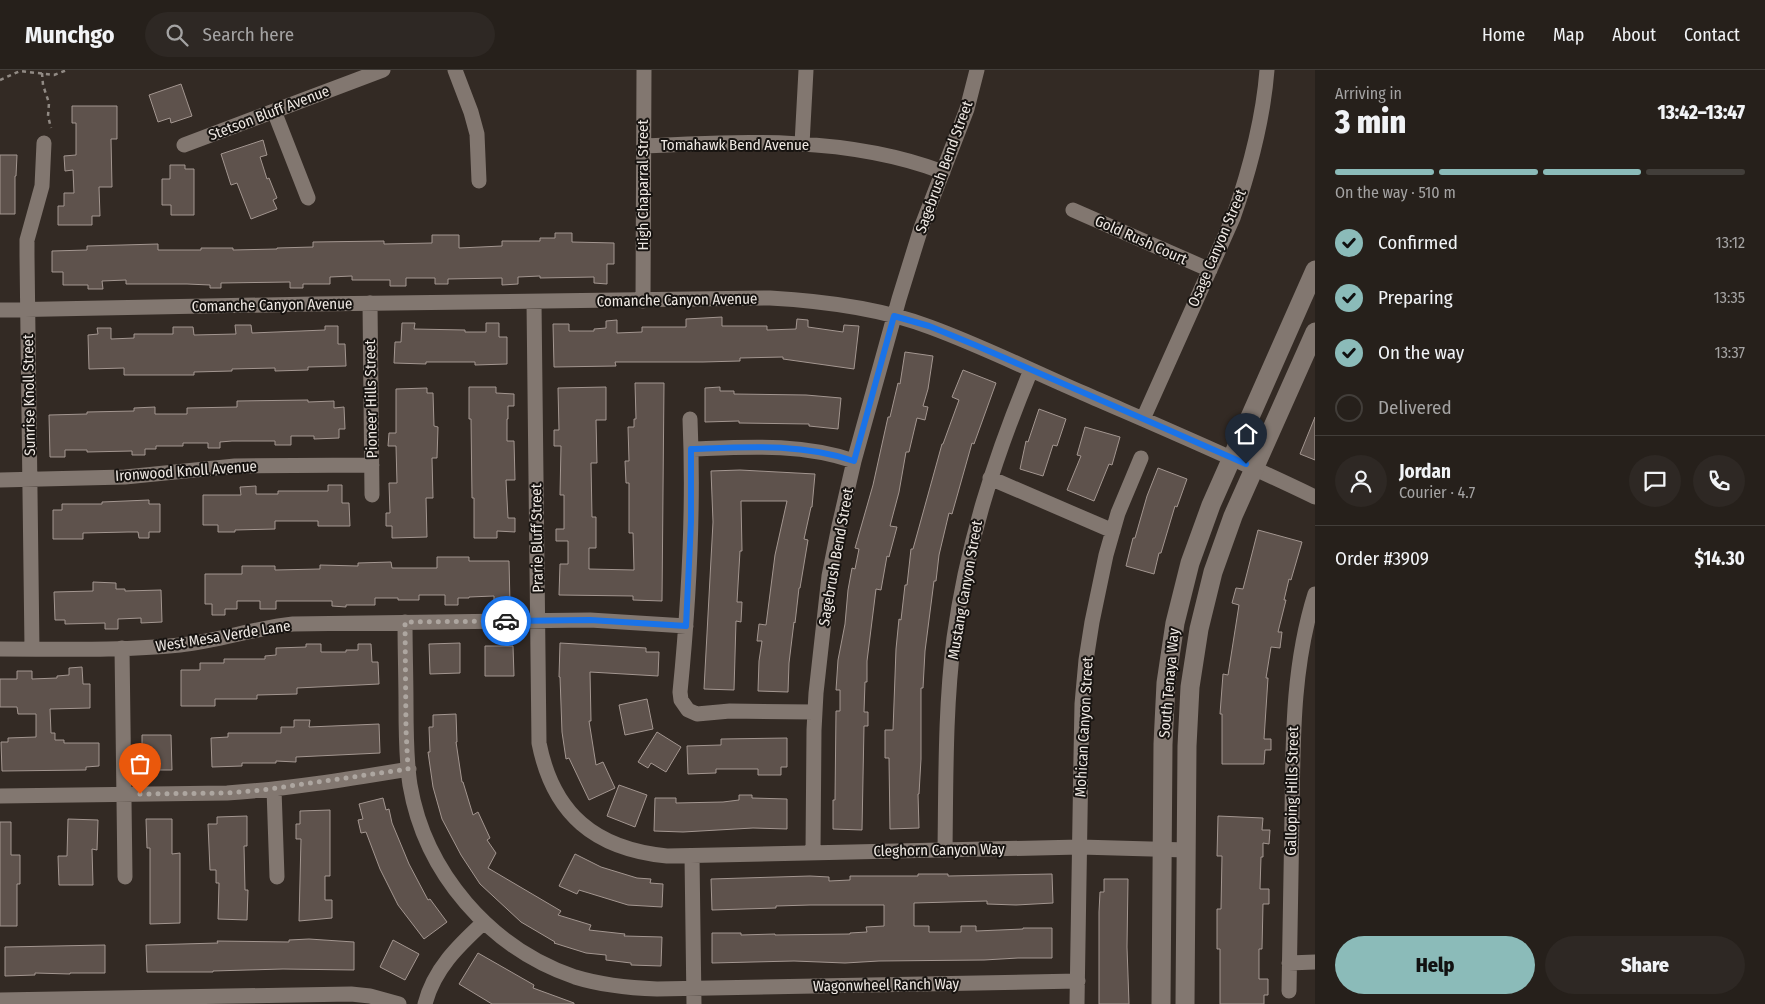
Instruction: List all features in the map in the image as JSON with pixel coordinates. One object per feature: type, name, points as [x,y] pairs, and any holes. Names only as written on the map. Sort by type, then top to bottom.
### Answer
[{"type":"street","name":"Stetson Bluff Avenue","points":[[184,145],[383,70]]},
{"type":"street","points":[[455,70],[477,134],[478,181]]},
{"type":"street","name":"High Chaparral Street","points":[[643,301],[644,70]]},
{"type":"street","points":[[802,144],[806,70]]},
{"type":"street","name":"Sagebrush Bend Street","points":[[813,852],[815,712],[829,576],[838,526],[894,316],[921,228],[967,109],[977,70]]},
{"type":"street","name":"Osage Canyon Street","points":[[1143,419],[1210,270],[1247,176],[1262,114],[1267,70]]},
{"type":"street","points":[[274,111],[308,198]]},
{"type":"street","name":"Tomahawk Bend Avenue","points":[[644,146],[746,142],[802,144],[866,150],[915,161],[943,172]]},
{"type":"street","name":"Sunrise Knoll Street","points":[[32,649],[27,240],[42,186],[44,143]]},
{"type":"street","name":"Gold Rush Court","points":[[1073,210],[1210,270]]},
{"type":"street","name":"South Tenaya Way","points":[[1161,1004],[1163,744],[1166,683],[1175,622],[1190,563],[1211,506],[1315,270]]},
{"type":"street","name":"Comanche Canyon Avenue","points":[[0,310],[484,301],[643,301],[770,298],[802,300],[894,316],[948,334],[1255,468],[1315,497]]},
{"type":"street","name":"Prarie Bluff Street","points":[[534,302],[539,742],[543,761],[550,782],[562,802],[585,828],[617,846],[633,851],[652,855],[692,856]]},
{"type":"street","name":"Pioneer Hills Street","points":[[370,303],[372,495]]},
{"type":"street","name":"South Tenaya Way","points":[[1185,1004],[1187,746],[1190,688],[1198,629],[1213,572],[1233,516],[1315,332]]},
{"type":"street","name":"Mustang Canyon Street","points":[[945,850],[950,686],[954,640],[968,557],[990,478],[1031,370]]},
{"type":"street","points":[[690,419],[691,521],[686,626],[680,692],[684,706],[697,714],[709,712],[815,712]]},
{"type":"street","points":[[691,449],[781,447],[822,452],[854,461]]},
{"type":"street","name":"Mohican Canyon Street","points":[[1077,1004],[1082,704],[1086,660],[1095,604],[1113,531],[1141,458]]},
{"type":"street","name":"Ironwood Knoll Avenue","points":[[0,480],[125,477],[235,466],[372,465]]},
{"type":"street","points":[[990,478],[1113,531]]},
{"type":"street","name":"Galloping Hills Street","points":[[1289,991],[1294,708],[1304,632],[1315,594]]},
{"type":"street","name":"West Mesa Verde Lane","points":[[0,649],[122,648],[191,643],[269,626],[323,623],[590,620],[686,626]]},
{"type":"street","name":"Wagonwheel Ranch Way","points":[[405,622],[406,730],[408,769],[414,803],[434,857],[451,885],[484,922],[525,953],[574,976],[603,984],[694,996],[1078,981]]},
{"type":"street","points":[[122,648],[125,877]]},
{"type":"street","points":[[0,796],[227,793],[274,789],[408,769]]},
{"type":"street","points":[[274,789],[277,877]]},
{"type":"street","name":"Cleghorn Canyon Way","points":[[692,856],[813,852],[1080,848],[1186,850]]},
{"type":"street","points":[[692,856],[694,996]]},
{"type":"street","points":[[425,1004],[427,994],[439,970],[454,950],[484,922]]},
{"type":"street","points":[[1289,963],[1315,962]]},
{"type":"street","points":[[0,1000],[351,994],[370,996],[399,1004]]},
{"type":"path","points":[[0,80],[20,71],[54,75],[67,70]]},
{"type":"path","points":[[42,73],[43,85],[49,103],[48,116],[51,128]]},
{"type":"building","points":[[181,84],[192,116],[171,123],[170,118],[158,122],[149,95]]},
{"type":"building","points":[[72,106],[117,106],[117,139],[111,139],[112,187],[99,187],[100,216],[92,216],[92,225],[58,225],[58,206],[64,206],[64,193],[74,193],[73,170],[65,171],[64,156],[76,155],[76,123],[72,123]]},
{"type":"building","points":[[263,140],[267,155],[260,157],[267,179],[269,178],[277,198],[273,200],[277,209],[251,219],[237,183],[231,185],[221,154]]},
{"type":"building","points":[[0,155],[17,155],[15,214],[0,214]]},
{"type":"building","points":[[170,165],[185,165],[185,169],[194,169],[194,215],[171,215],[171,205],[162,205],[162,179],[170,179]]},
{"type":"building","points":[[555,233],[572,233],[572,242],[614,243],[614,264],[607,264],[607,284],[594,283],[594,277],[540,278],[540,276],[518,277],[518,284],[502,285],[502,278],[448,279],[448,284],[435,284],[435,278],[406,278],[406,286],[390,286],[390,280],[352,280],[352,276],[330,277],[330,284],[303,284],[303,288],[290,288],[290,282],[221,283],[221,288],[210,288],[210,285],[126,284],[126,280],[102,281],[103,289],[88,289],[88,285],[63,285],[63,272],[52,272],[52,251],[87,250],[87,246],[158,244],[158,250],[201,250],[201,248],[233,248],[233,250],[277,249],[313,247],[313,242],[384,241],[384,244],[432,243],[432,235],[459,235],[459,248],[502,246],[502,241],[540,241],[540,238],[555,238]]},
{"type":"building","points":[[722,317],[722,326],[767,326],[767,330],[796,329],[797,319],[808,320],[808,327],[843,332],[844,325],[859,326],[854,369],[783,359],[783,357],[740,358],[740,361],[615,362],[616,366],[554,367],[553,324],[569,324],[569,331],[594,331],[594,329],[606,328],[606,321],[617,320],[617,333],[642,332],[642,327],[686,327],[686,319]]},
{"type":"building","points":[[402,323],[415,323],[414,329],[486,332],[486,323],[499,323],[499,337],[507,337],[507,364],[475,365],[475,362],[394,363],[395,342],[401,342]]},
{"type":"building","points":[[235,325],[251,325],[252,333],[325,330],[325,326],[338,326],[338,344],[345,344],[346,366],[308,367],[308,370],[275,371],[275,368],[232,369],[232,371],[194,372],[194,375],[124,375],[124,368],[89,369],[88,335],[98,334],[97,328],[111,328],[111,339],[134,338],[134,334],[173,334],[173,327],[193,327],[194,335],[236,334]]},
{"type":"building","points":[[905,352],[933,356],[928,389],[923,406],[928,407],[925,420],[917,418],[909,452],[906,452],[899,492],[890,526],[897,527],[889,557],[887,556],[881,590],[876,589],[867,661],[867,682],[865,682],[864,712],[868,712],[868,726],[864,726],[862,830],[833,829],[836,711],[840,711],[840,690],[836,690],[838,660],[845,624],[848,590],[852,568],[855,569],[859,549],[855,548],[873,485],[888,417],[890,417],[898,383],[900,384]]},
{"type":"building","points":[[963,370],[996,383],[974,444],[972,443],[952,514],[949,513],[939,555],[936,581],[934,581],[925,651],[923,688],[921,688],[919,828],[890,829],[889,758],[885,758],[885,730],[893,730],[899,619],[901,620],[911,549],[913,549],[942,444],[959,400],[952,397]]},
{"type":"building","points":[[635,383],[664,383],[662,601],[633,600],[633,596],[559,595],[560,564],[568,564],[568,541],[556,541],[556,529],[564,529],[564,495],[560,495],[561,446],[554,446],[554,430],[559,430],[558,388],[606,387],[606,420],[596,420],[597,463],[591,463],[592,517],[596,517],[596,548],[589,548],[589,569],[634,570],[633,533],[629,533],[629,483],[626,483],[625,461],[629,461],[628,427],[634,427],[634,419],[636,419]]},
{"type":"building","points":[[469,387],[496,387],[496,393],[514,394],[514,406],[508,406],[507,441],[514,441],[515,480],[506,480],[508,518],[515,518],[515,532],[497,531],[497,538],[474,538]]},
{"type":"building","points":[[720,387],[720,391],[734,391],[734,394],[806,395],[841,398],[838,429],[809,426],[809,424],[739,423],[739,421],[705,422],[705,388]]},
{"type":"building","points":[[427,388],[427,393],[433,393],[434,426],[438,427],[437,458],[432,458],[433,498],[426,498],[427,537],[392,538],[392,526],[386,526],[386,513],[390,513],[389,483],[397,483],[396,446],[388,446],[389,433],[396,433],[396,389]]},
{"type":"building","points":[[308,400],[308,402],[334,401],[334,408],[344,407],[345,429],[339,429],[339,438],[314,439],[314,436],[291,436],[291,445],[275,445],[275,441],[232,441],[220,442],[220,448],[208,448],[208,443],[183,443],[183,446],[156,446],[156,449],[145,449],[145,455],[132,455],[132,451],[87,452],[87,450],[65,450],[65,457],[50,457],[49,415],[134,411],[134,408],[155,407],[155,414],[187,414],[187,408],[237,407],[237,401]]},
{"type":"building","points":[[1039,409],[1066,419],[1057,446],[1053,445],[1043,476],[1020,469],[1026,441],[1028,442]]},
{"type":"building","points":[[1315,417],[1315,460],[1300,454]]},
{"type":"building","points":[[1085,427],[1120,437],[1112,465],[1109,464],[1094,501],[1067,490],[1081,456],[1077,455]]},
{"type":"building","points":[[1158,468],[1187,479],[1177,507],[1175,506],[1154,574],[1126,566],[1133,538],[1135,538],[1147,496]]},
{"type":"building","points":[[740,470],[815,474],[812,507],[804,539],[808,540],[794,622],[788,692],[758,691],[762,641],[757,641],[759,624],[766,625],[775,555],[787,501],[741,501],[742,551],[740,551],[737,602],[742,602],[741,622],[736,621],[734,690],[704,689],[713,522],[711,471]]},
{"type":"building","points":[[328,485],[342,485],[342,503],[349,503],[350,526],[318,526],[318,521],[275,521],[275,529],[218,532],[218,525],[203,525],[203,495],[241,495],[240,487],[256,486],[256,494],[278,494],[278,491],[328,491]]},
{"type":"building","points":[[149,500],[149,504],[160,504],[160,532],[149,532],[149,538],[139,538],[138,532],[128,532],[83,533],[83,539],[53,539],[53,510],[62,510],[62,504],[102,504],[102,502]]},
{"type":"building","points":[[1258,530],[1302,542],[1284,600],[1286,600],[1278,632],[1282,632],[1280,648],[1271,647],[1266,678],[1268,678],[1264,739],[1271,739],[1271,750],[1265,750],[1264,764],[1222,764],[1222,714],[1220,714],[1223,674],[1228,675],[1239,605],[1232,603],[1236,588],[1243,589]]},
{"type":"building","points":[[437,557],[469,557],[469,561],[509,561],[510,604],[494,604],[494,596],[458,598],[458,605],[445,605],[445,595],[419,595],[419,600],[375,598],[375,605],[346,605],[346,607],[332,606],[332,601],[276,601],[276,609],[260,609],[260,601],[237,601],[237,609],[225,609],[225,615],[212,615],[212,604],[205,604],[205,574],[242,574],[242,566],[275,566],[275,570],[320,569],[320,565],[358,566],[358,563],[391,562],[392,568],[437,568]]},
{"type":"building","points":[[93,582],[116,583],[116,589],[125,589],[125,591],[161,590],[162,622],[141,623],[141,618],[118,619],[118,629],[105,629],[105,623],[65,624],[65,620],[55,620],[54,592],[93,591]]},
{"type":"building","points":[[460,643],[460,673],[430,674],[429,644]]},
{"type":"building","points":[[560,643],[646,648],[646,652],[659,652],[658,676],[590,672],[591,721],[589,721],[596,765],[603,762],[615,788],[589,800],[569,758],[566,759],[562,732],[559,677]]},
{"type":"building","points":[[306,644],[321,644],[321,652],[346,652],[346,650],[358,650],[358,644],[371,644],[372,662],[378,662],[379,684],[297,688],[297,694],[257,695],[257,699],[215,699],[215,706],[181,706],[181,670],[200,670],[200,663],[224,663],[224,659],[265,659],[265,656],[276,655],[276,648],[306,647]]},
{"type":"building","points":[[485,646],[513,646],[514,676],[485,676]]},
{"type":"building","points":[[82,667],[83,684],[90,684],[90,708],[50,709],[51,733],[55,733],[55,740],[64,740],[64,743],[99,743],[99,766],[86,767],[86,770],[2,771],[1,742],[8,742],[8,738],[36,737],[36,714],[18,714],[17,707],[0,707],[0,679],[17,679],[17,671],[32,671],[32,679],[57,678],[57,676],[69,675],[69,668]]},
{"type":"building","points":[[647,699],[653,729],[625,735],[619,705]]},
{"type":"building","points":[[456,714],[456,742],[462,782],[473,815],[478,812],[490,838],[487,840],[496,853],[488,868],[561,911],[558,915],[591,925],[589,930],[625,934],[624,936],[662,937],[661,966],[631,965],[631,963],[606,960],[606,955],[586,953],[554,943],[521,922],[480,884],[461,855],[442,819],[433,787],[428,752],[430,752],[429,727],[433,727],[433,715]]},
{"type":"building","points":[[294,720],[310,720],[309,727],[379,724],[380,753],[296,757],[296,762],[242,763],[242,766],[212,767],[211,738],[228,737],[228,733],[281,733],[281,727],[294,727]]},
{"type":"building","points":[[657,732],[681,747],[666,772],[651,763],[648,768],[638,762]]},
{"type":"building","points":[[142,735],[171,735],[172,770],[142,770]]},
{"type":"building","points":[[787,738],[787,767],[781,767],[781,775],[758,775],[758,769],[716,769],[716,773],[688,774],[687,746],[721,745],[721,739]]},
{"type":"building","points":[[619,785],[647,795],[635,827],[607,816]]},
{"type":"building","points":[[739,795],[752,795],[752,798],[787,799],[787,829],[753,828],[683,832],[654,831],[655,798],[676,798],[676,803],[723,802],[739,800]]},
{"type":"building","points":[[383,798],[386,810],[389,809],[392,823],[409,864],[428,900],[430,899],[447,922],[424,939],[398,905],[380,869],[366,832],[361,833],[358,820],[363,819],[359,804]]},
{"type":"building","points":[[330,810],[330,876],[325,876],[325,900],[332,900],[332,918],[299,921],[301,839],[296,839],[296,824],[300,824],[300,811]]},
{"type":"building","points":[[247,816],[247,846],[244,846],[245,890],[248,890],[247,920],[218,919],[219,883],[216,883],[216,870],[210,870],[208,824],[217,824],[217,817]]},
{"type":"building","points":[[1218,816],[1263,818],[1262,830],[1270,830],[1269,844],[1263,843],[1263,857],[1261,857],[1260,889],[1269,889],[1269,904],[1263,904],[1262,949],[1259,949],[1259,979],[1268,979],[1268,995],[1264,995],[1264,1004],[1220,1004],[1220,949],[1217,949],[1217,909],[1221,909],[1222,856],[1217,856]]},
{"type":"building","points":[[68,819],[98,820],[97,850],[92,849],[93,885],[59,885],[58,856],[67,856]]},
{"type":"building","points":[[146,819],[172,819],[172,854],[180,853],[180,923],[150,924],[150,848],[147,848]]},
{"type":"building","points":[[0,822],[11,822],[11,855],[20,855],[20,884],[17,884],[17,926],[0,926]]},
{"type":"building","points":[[575,854],[601,867],[637,878],[651,879],[650,883],[663,884],[662,907],[628,905],[579,890],[577,894],[559,886]]},
{"type":"building","points":[[918,874],[948,874],[948,876],[1052,874],[1053,903],[1016,905],[987,904],[987,901],[914,903],[914,926],[929,926],[929,932],[961,932],[961,926],[976,926],[976,931],[1052,928],[1052,958],[845,963],[794,961],[712,963],[712,933],[775,935],[867,932],[866,927],[884,926],[884,905],[810,905],[712,910],[711,879],[810,876],[829,877],[829,881],[850,880],[850,876],[918,876]]},
{"type":"building","points":[[1104,879],[1128,879],[1127,947],[1129,1004],[1099,1004],[1099,912],[1100,892],[1104,892]]},
{"type":"building","points":[[309,939],[354,942],[354,970],[283,969],[147,972],[146,945],[218,943],[217,941],[289,942],[289,940]]},
{"type":"building","points":[[393,940],[419,954],[405,980],[380,967]]},
{"type":"building","points":[[105,945],[105,973],[35,973],[35,975],[5,976],[5,947]]},
{"type":"building","points":[[478,953],[534,985],[533,988],[574,1004],[492,1004],[459,984]]},
{"type":"way so far","points":[[140,794],[227,793],[262,790],[351,779],[408,769],[405,622],[506,621]]},
{"type":"route","points":[[506,621],[590,620],[686,626],[691,521],[691,449],[781,447],[822,452],[854,461],[894,316],[929,326],[975,345],[1246,464]]}]
